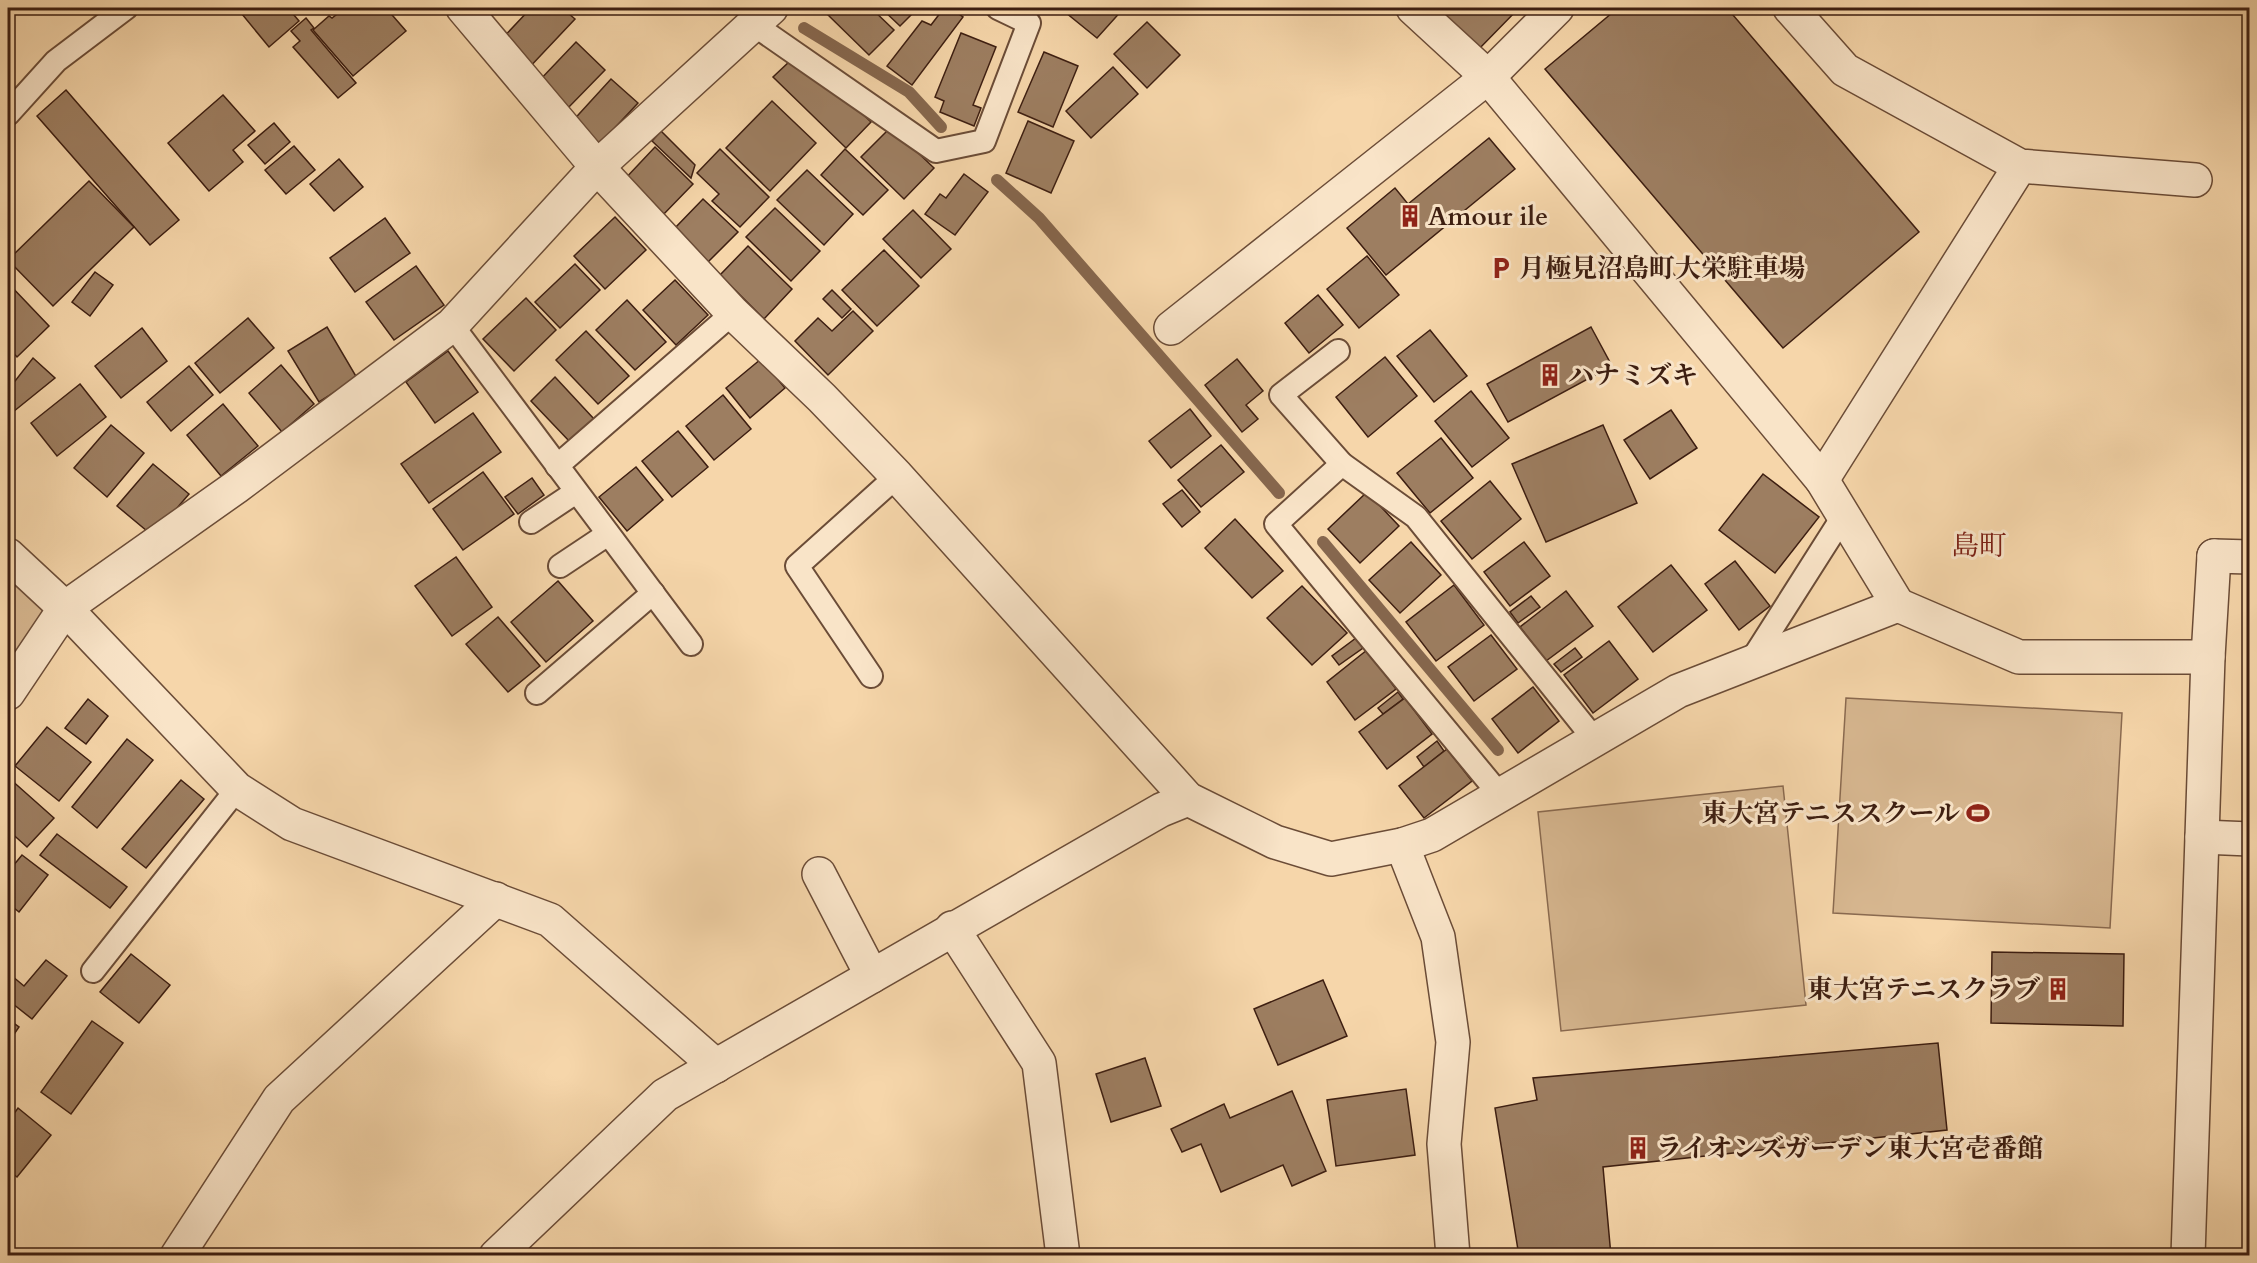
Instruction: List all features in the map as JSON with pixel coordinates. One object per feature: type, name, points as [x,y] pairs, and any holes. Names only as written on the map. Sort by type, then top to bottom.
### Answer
[{"type":"street","points":[[463,8],[597,167],[733,313],[822,398],[897,476],[1188,799],[1275,842],[1331,859],[1402,845],[1431,835],[1678,691],[1748,666],[1898,605]]},
{"type":"street","points":[[1413,8],[1488,77],[1822,480],[1898,605],[2019,657],[2208,657]]},
{"type":"street","points":[[1171,328],[1488,77],[1557,8]]},
{"type":"street","points":[[1790,8],[1845,70],[2020,166],[2194,180]]},
{"type":"street","points":[[8,693],[65,608],[236,487],[452,325],[597,167],[762,16]]},
{"type":"street","points":[[1822,480],[2020,166]]},
{"type":"street","points":[[8,555],[65,608],[237,789],[292,824],[550,920],[716,1066]]},
{"type":"street","points":[[2188,1256],[2208,657],[2214,556],[2250,557]]},
{"type":"street","points":[[496,1256],[665,1095],[952,928],[1161,810],[1188,799]]},
{"type":"street","points":[[2202,837],[2250,838]]},
{"type":"street","points":[[1402,845],[1438,937],[1453,1042],[1444,1144],[1453,1256]]},
{"type":"street","points":[[819,874],[872,976]]},
{"type":"street","points":[[177,1256],[279,1099],[496,899]]},
{"type":"street","points":[[952,928],[1039,1063],[1063,1256]]},
{"type":"lane","points":[[8,114],[56,61],[126,8]]},
{"type":"lane","points":[[762,16],[936,151],[984,141],[1029,23],[998,8]]},
{"type":"lane","points":[[557,466],[733,313]]},
{"type":"lane","points":[[452,325],[691,644]]},
{"type":"lane","points":[[1338,351],[1281,395],[1342,464],[1416,517],[1595,740]]},
{"type":"lane","points":[[1342,464],[1276,524],[1500,795]]},
{"type":"lane","points":[[871,676],[797,566],[897,476]]},
{"type":"lane","points":[[531,522],[576,492]]},
{"type":"lane","points":[[1748,666],[1844,515]]},
{"type":"lane","points":[[560,566],[608,534]]},
{"type":"lane","points":[[537,693],[653,593]]},
{"type":"lane","points":[[93,971],[237,789]]},
{"type":"shaded area","points":[[8,570],[47,607],[8,664]]},
{"type":"shaded area","name":"東大宮テニススクール","points":[[1846,698],[2122,713],[2110,928],[1833,913]]},
{"type":"shaded area","points":[[1783,786],[1806,1005],[1561,1031],[1538,812]]},
{"type":"building","points":[[237,8],[288,8],[299,21],[269,47]]},
{"type":"building","points":[[345,8],[386,8],[406,31],[353,76],[313,30],[329,16],[332,18]]},
{"type":"building","points":[[531,8],[562,8],[575,19],[526,71],[497,44]]},
{"type":"building","points":[[831,8],[871,8],[894,30],[869,55],[826,13]]},
{"type":"building","points":[[881,8],[918,8],[900,26]]},
{"type":"building","points":[[944,8],[950,8],[963,17],[912,85],[887,66],[922,21],[931,25]]},
{"type":"building","points":[[1060,8],[1124,8],[1097,38]]},
{"type":"building","points":[[1432,8],[1519,8],[1477,51]]},
{"type":"building","points":[[1618,8],[1727,8],[1919,232],[1783,348],[1545,69]]},
{"type":"building","points":[[306,18],[314,28],[311,30],[356,83],[338,98],[293,47],[300,41],[291,31]]},
{"type":"building","points":[[1147,22],[1180,55],[1147,88],[1114,54]]},
{"type":"building","points":[[961,33],[996,47],[973,105],[981,108],[974,126],[940,112],[944,101],[935,97]]},
{"type":"building","points":[[576,42],[605,70],[567,109],[538,82]]},
{"type":"building","points":[[1044,52],[1078,66],[1053,127],[1018,112]]},
{"type":"building","points":[[789,62],[835,87],[871,122],[846,148],[773,77]]},
{"type":"building","points":[[1113,67],[1138,94],[1091,138],[1066,111]]},
{"type":"building","points":[[611,79],[638,103],[595,149],[569,125]]},
{"type":"building","points":[[66,90],[179,220],[150,245],[37,116]]},
{"type":"building","points":[[223,95],[255,131],[233,150],[243,162],[209,191],[168,143]]},
{"type":"building","points":[[772,101],[816,143],[770,191],[726,148]]},
{"type":"building","points":[[1028,121],[1074,141],[1051,193],[1006,173]]},
{"type":"building","points":[[274,123],[290,142],[265,164],[248,145]]},
{"type":"building","points":[[891,127],[934,168],[904,199],[861,157]]},
{"type":"building","points":[[661,131],[695,165],[691,178],[652,141]]},
{"type":"building","name":"Amour ile","points":[[1489,138],[1515,169],[1386,275],[1347,228],[1395,188],[1408,204]]},
{"type":"building","points":[[294,146],[315,170],[286,194],[265,170]]},
{"type":"building","points":[[655,147],[693,184],[661,217],[623,181]]},
{"type":"building","points":[[720,149],[769,197],[740,227],[712,201],[719,194],[697,173]]},
{"type":"building","points":[[845,149],[888,190],[863,215],[821,175]]},
{"type":"building","points":[[339,159],[363,187],[334,211],[310,184]]},
{"type":"building","points":[[807,170],[853,214],[824,245],[777,200]]},
{"type":"building","points":[[964,174],[988,192],[955,235],[925,214],[940,194],[946,198]]},
{"type":"building","points":[[89,181],[134,227],[53,306],[8,260]]},
{"type":"building","points":[[703,199],[738,232],[708,262],[674,229]]},
{"type":"building","points":[[775,208],[820,251],[791,281],[746,237]]},
{"type":"building","points":[[913,210],[951,249],[921,278],[883,239]]},
{"type":"building","points":[[615,217],[646,250],[605,289],[574,256]]},
{"type":"building","points":[[385,218],[410,253],[355,292],[330,258]]},
{"type":"building","points":[[748,246],[792,289],[764,319],[720,275]]},
{"type":"building","points":[[884,250],[919,286],[877,326],[842,290]]},
{"type":"building","points":[[1367,256],[1399,295],[1359,328],[1327,289]]},
{"type":"building","points":[[575,264],[600,290],[560,328],[535,302]]},
{"type":"building","points":[[416,266],[444,305],[394,340],[366,302]]},
{"type":"building","points":[[95,272],[113,285],[90,316],[72,302]]},
{"type":"building","points":[[675,280],[708,315],[676,345],[643,310]]},
{"type":"building","points":[[8,283],[49,326],[17,357],[8,347]]},
{"type":"building","points":[[832,290],[851,309],[842,318],[823,299]]},
{"type":"building","points":[[1318,295],[1343,325],[1309,353],[1285,323]]},
{"type":"building","points":[[526,298],[556,330],[514,371],[483,339]]},
{"type":"building","points":[[627,300],[666,342],[635,370],[596,330]]},
{"type":"building","points":[[853,311],[873,331],[828,375],[795,341],[818,318],[832,331]]},
{"type":"building","points":[[248,318],[274,348],[220,393],[195,363]]},
{"type":"building","points":[[327,327],[357,378],[319,402],[288,351]]},
{"type":"building","name":"ハナミズキ","points":[[1591,327],[1612,366],[1508,422],[1487,384]]},
{"type":"building","points":[[142,328],[167,361],[121,398],[95,366]]},
{"type":"building","points":[[1430,330],[1467,376],[1434,402],[1397,356]]},
{"type":"building","points":[[586,331],[629,376],[598,404],[556,360]]},
{"type":"building","points":[[448,351],[478,392],[435,423],[406,382]]},
{"type":"building","points":[[1385,357],[1417,396],[1368,437],[1336,397]]},
{"type":"building","points":[[33,358],[55,378],[8,416],[8,390]]},
{"type":"building","points":[[761,359],[785,388],[750,418],[726,388]]},
{"type":"building","points":[[1237,359],[1263,391],[1246,405],[1258,419],[1242,432],[1205,385]]},
{"type":"building","points":[[281,365],[314,404],[282,432],[249,393]]},
{"type":"building","points":[[189,366],[213,395],[171,431],[147,402]]},
{"type":"building","points":[[555,377],[594,419],[570,442],[531,401]]},
{"type":"building","points":[[80,384],[106,417],[57,456],[31,423]]},
{"type":"building","points":[[1471,391],[1509,438],[1472,467],[1435,421]]},
{"type":"building","points":[[723,395],[751,429],[714,460],[686,426]]},
{"type":"building","points":[[223,404],[258,446],[221,476],[187,435]]},
{"type":"building","points":[[1190,409],[1211,436],[1171,468],[1149,441]]},
{"type":"building","points":[[1671,410],[1697,448],[1650,479],[1624,440]]},
{"type":"building","points":[[473,413],[501,452],[429,503],[401,464]]},
{"type":"building","points":[[111,425],[144,453],[107,497],[74,468]]},
{"type":"building","points":[[1603,425],[1637,503],[1546,542],[1512,464]]},
{"type":"building","points":[[678,431],[708,467],[672,497],[642,461]]},
{"type":"building","points":[[1441,438],[1473,478],[1430,513],[1397,473]]},
{"type":"building","points":[[1221,445],[1244,472],[1201,507],[1178,480]]},
{"type":"building","points":[[153,464],[189,494],[153,536],[117,506]]},
{"type":"building","points":[[636,467],[663,500],[627,531],[599,497]]},
{"type":"building","points":[[483,472],[514,514],[463,550],[433,509]]},
{"type":"building","points":[[1763,474],[1819,517],[1775,573],[1719,530]]},
{"type":"building","points":[[532,478],[544,495],[518,514],[505,497]]},
{"type":"building","points":[[1490,481],[1521,519],[1472,559],[1441,521]]},
{"type":"building","points":[[1182,490],[1200,512],[1182,527],[1163,504]]},
{"type":"building","points":[[1367,492],[1399,526],[1360,563],[1328,529]]},
{"type":"building","points":[[1235,519],[1283,571],[1252,598],[1205,548]]},
{"type":"building","points":[[1411,542],[1441,575],[1400,613],[1369,580]]},
{"type":"building","points":[[1524,542],[1550,576],[1510,606],[1484,572]]},
{"type":"building","points":[[456,557],[492,607],[452,636],[415,586]]},
{"type":"building","points":[[1735,561],[1770,606],[1739,630],[1705,584]]},
{"type":"building","points":[[1671,565],[1707,610],[1653,652],[1618,607]]},
{"type":"building","points":[[558,581],[593,621],[546,662],[511,622]]},
{"type":"building","points":[[1454,585],[1484,625],[1436,661],[1406,622]]},
{"type":"building","points":[[1302,586],[1347,633],[1312,665],[1267,618]]},
{"type":"building","points":[[1566,591],[1593,626],[1546,661],[1520,627]]},
{"type":"building","points":[[1531,596],[1540,607],[1518,623],[1510,612]]},
{"type":"building","points":[[498,617],[540,666],[508,692],[466,644]]},
{"type":"building","points":[[1491,635],[1517,669],[1474,701],[1448,667]]},
{"type":"building","points":[[1356,638],[1363,648],[1339,665],[1332,656]]},
{"type":"building","points":[[1609,641],[1638,679],[1593,713],[1564,675]]},
{"type":"building","points":[[1575,648],[1582,657],[1561,672],[1554,664]]},
{"type":"building","points":[[1367,650],[1396,689],[1355,720],[1327,682]]},
{"type":"building","points":[[1533,687],[1559,721],[1518,753],[1492,719]]},
{"type":"building","points":[[1398,692],[1403,699],[1383,714],[1378,708]]},
{"type":"building","points":[[1405,698],[1432,734],[1387,769],[1359,732]]},
{"type":"building","points":[[88,699],[108,716],[86,744],[65,728]]},
{"type":"building","points":[[47,727],[91,762],[59,801],[15,766]]},
{"type":"building","points":[[127,739],[153,760],[97,828],[72,807]]},
{"type":"building","points":[[1437,741],[1444,751],[1424,767],[1417,757]]},
{"type":"building","points":[[1447,749],[1472,781],[1424,818],[1399,786]]},
{"type":"building","points":[[9,778],[54,818],[27,847],[8,830]]},
{"type":"building","points":[[181,780],[204,799],[146,868],[122,849]]},
{"type":"building","points":[[57,834],[127,887],[110,908],[40,855]]},
{"type":"building","points":[[22,855],[48,875],[19,912],[8,903],[8,872]]},
{"type":"building","name":"東大宮テニスクラブ","points":[[1992,952],[2124,954],[2123,1026],[1991,1023]]},
{"type":"building","points":[[131,954],[170,985],[139,1023],[100,992]]},
{"type":"building","points":[[46,960],[67,976],[32,1019],[8,1000],[8,981],[12,976],[24,986]]},
{"type":"building","points":[[1323,980],[1347,1036],[1278,1065],[1254,1009]]},
{"type":"building","points":[[8,1019],[19,1027],[8,1043]]},
{"type":"building","points":[[92,1021],[123,1043],[71,1114],[41,1092]]},
{"type":"building","name":"ライオンズガーデン東大宮壱番館","points":[[1938,1043],[1947,1130],[1603,1167],[1611,1256],[1519,1256],[1495,1108],[1537,1100],[1533,1078]]},
{"type":"building","points":[[1145,1058],[1161,1106],[1111,1122],[1096,1074]]},
{"type":"building","points":[[1406,1089],[1415,1155],[1336,1166],[1327,1100]]},
{"type":"building","points":[[1292,1091],[1326,1171],[1292,1186],[1283,1165],[1221,1192],[1201,1144],[1182,1152],[1171,1129],[1224,1104],[1230,1118]]},
{"type":"building","points":[[18,1108],[51,1135],[17,1177],[8,1170],[8,1122]]},
{"type":"waterway","points":[[804,28],[909,92],[941,127]]},
{"type":"waterway","points":[[997,180],[1039,218],[1279,493]]},
{"type":"waterway","points":[[1323,542],[1498,750]]},
{"type":"place","name":"Amour ile","points":[[1410,216]]},
{"type":"place","name":"月極見沼島町大栄駐車場","points":[[1501,268]]},
{"type":"place","name":"ハナミズキ","points":[[1550,375]]},
{"type":"place","name":"東大宮テニススクール","points":[[1978,813]]},
{"type":"place","name":"東大宮テニスクラブ","points":[[2058,989]]},
{"type":"place","name":"ライオンズガーデン東大宮壱番館","points":[[1638,1148]]},
{"type":"district","name":"島町","points":[[1979,546]]}]
